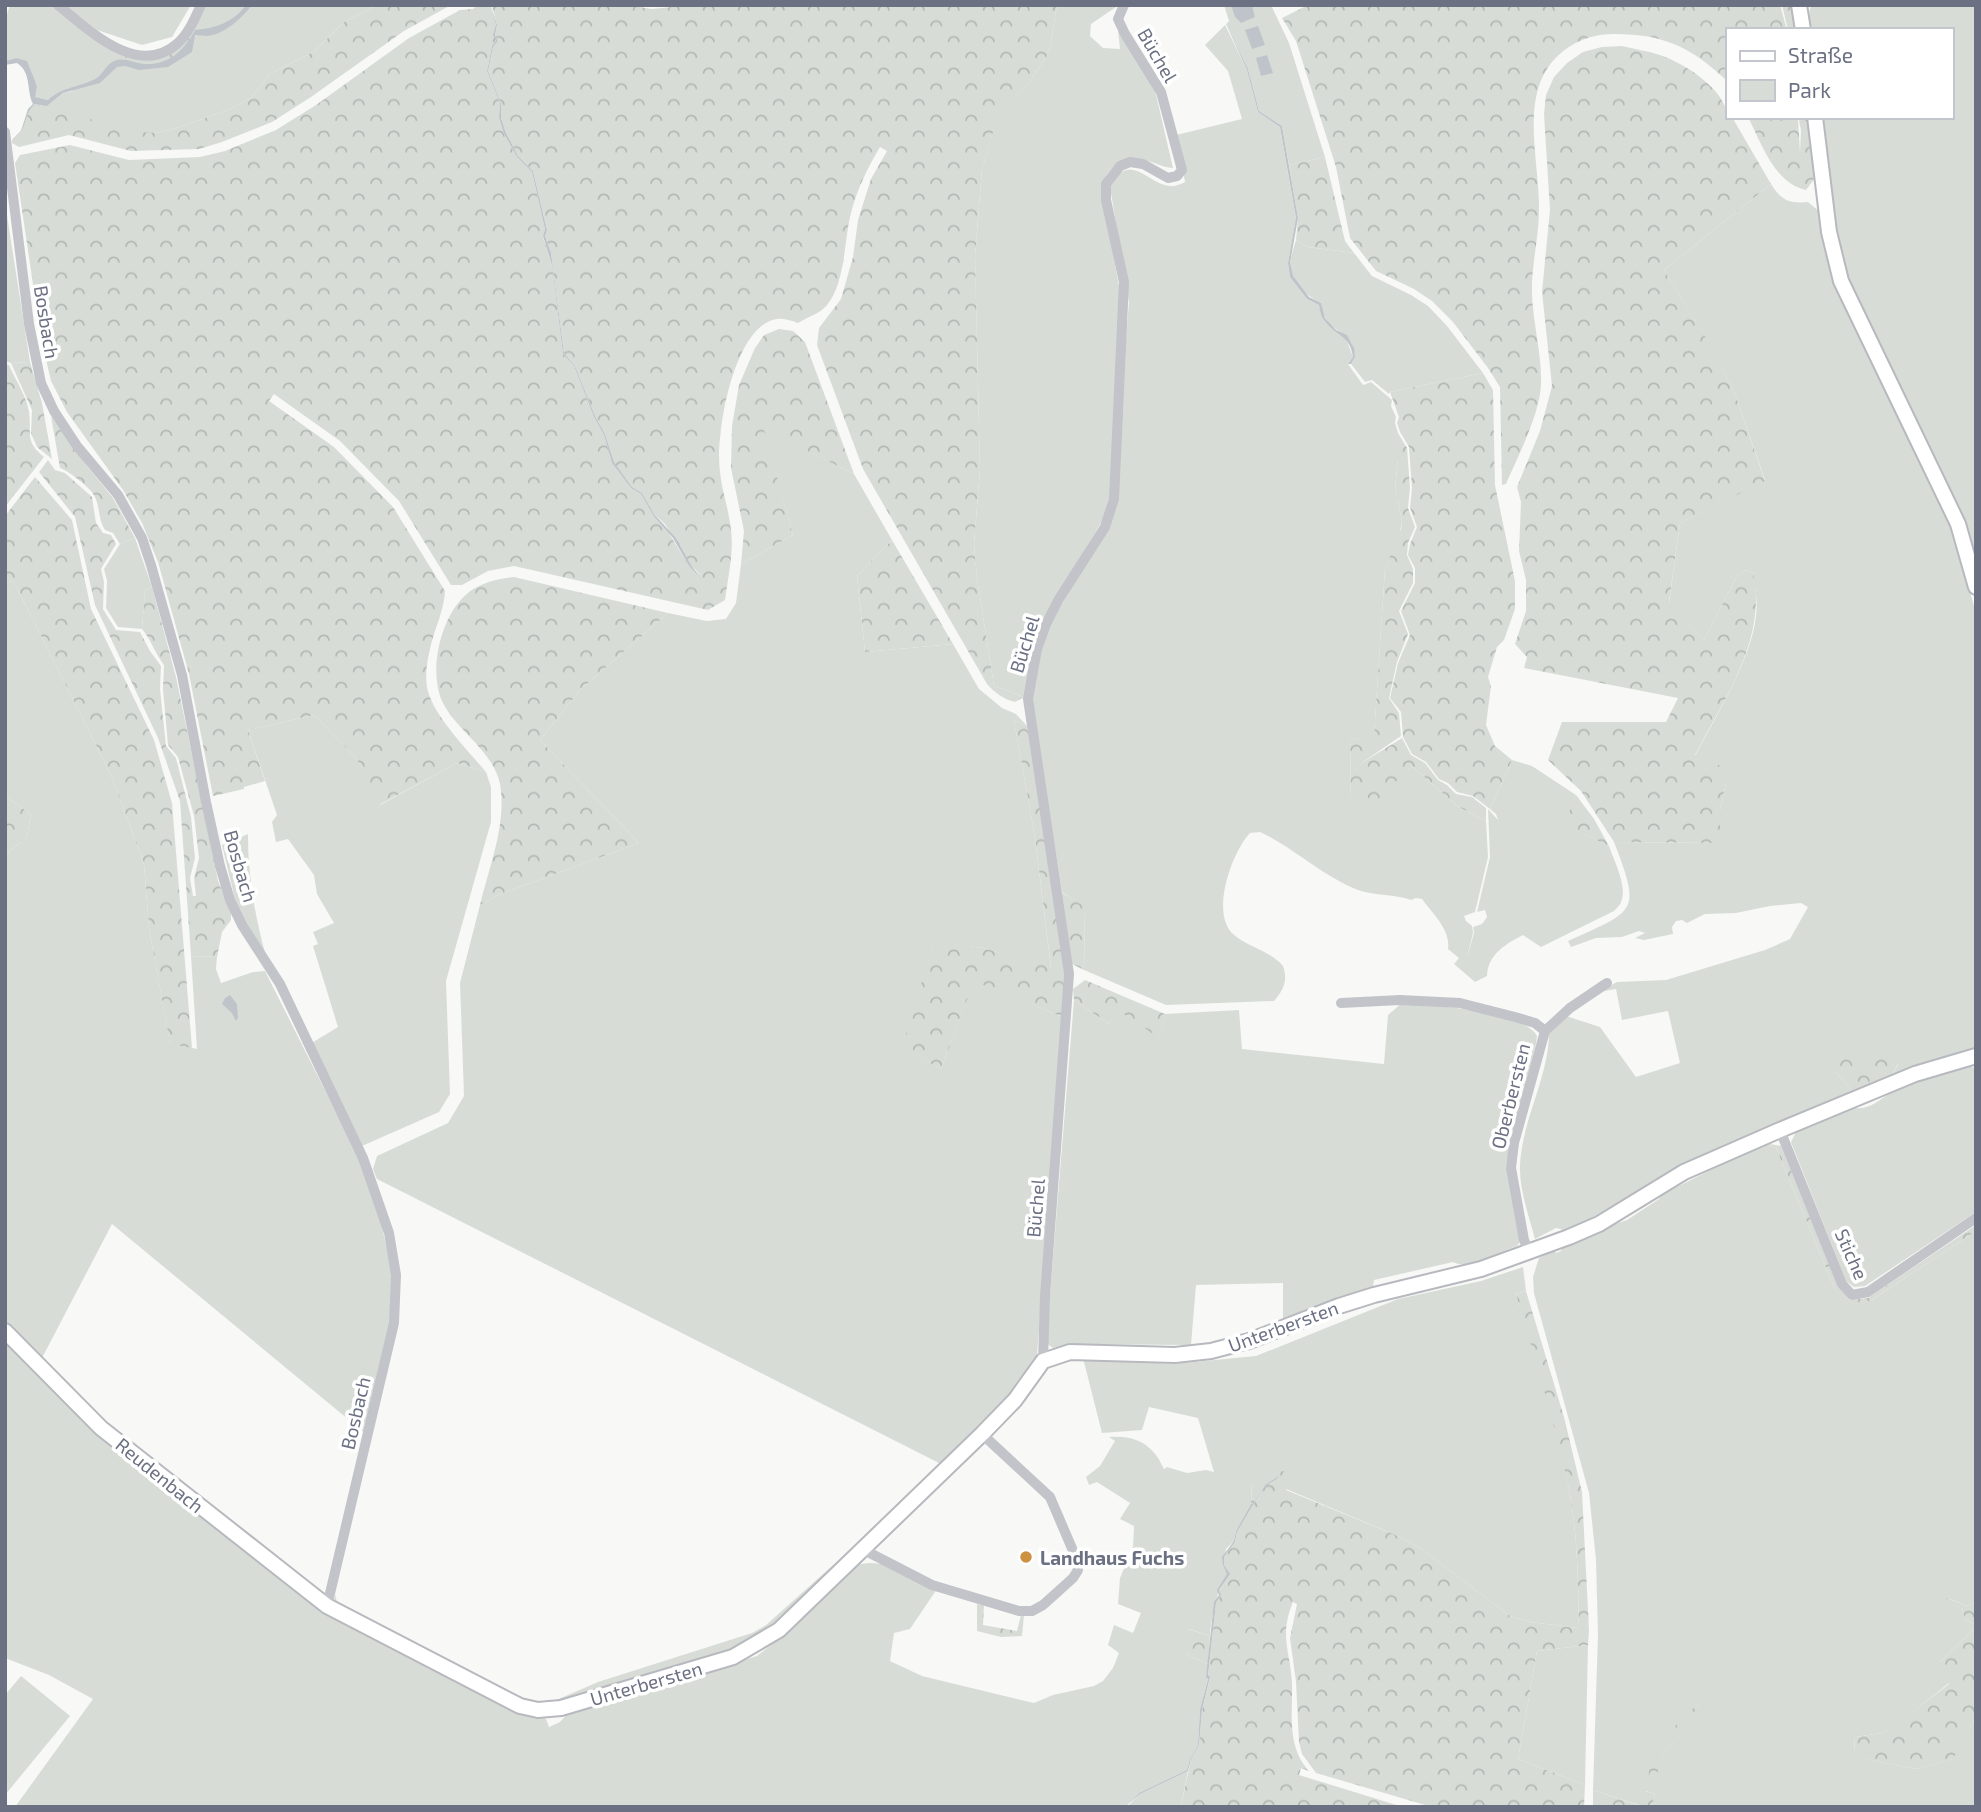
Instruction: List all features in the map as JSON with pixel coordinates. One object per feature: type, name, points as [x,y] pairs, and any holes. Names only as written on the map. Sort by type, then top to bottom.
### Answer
[{"type":"street","points":[[58,5],[104,42],[139,55],[154,55],[179,42],[190,29],[201,5]]},
{"type":"street","name":"Büchel","points":[[1043,1360],[1044,1308],[1069,974],[1028,709],[1029,691],[1037,649],[1046,624],[1059,598],[1105,527],[1114,499],[1124,282],[1106,200],[1106,184],[1119,166],[1130,162],[1143,164],[1168,178],[1177,177],[1182,170],[1160,92],[1118,19],[1124,5]]},
{"type":"street","points":[[1799,5],[1803,28]]},
{"type":"street","points":[[1815,119],[1829,232],[1841,281],[1958,524],[1976,587]]},
{"type":"street","name":"Bosbach","points":[[5,132],[30,337],[41,383],[54,411],[77,446],[118,495],[142,537],[182,676],[206,802],[230,900],[242,925],[280,984],[363,1158],[389,1233],[396,1275],[394,1323],[327,1606]]},
{"type":"street","name":"Oberbersten","points":[[1529,1252],[1511,1180],[1511,1168],[1514,1143],[1545,1031],[1570,1008],[1607,983]]},
{"type":"street","name":"Oberbersten","points":[[1341,1003],[1400,1000],[1460,1003],[1535,1023],[1545,1031]]},
{"type":"street","name":"Unterbersten","points":[[402,1647],[520,1706],[538,1710],[561,1708],[733,1657],[779,1630],[864,1550],[1016,1400],[1043,1360],[1070,1352],[1175,1354],[1211,1351],[1249,1342],[1374,1294],[1481,1269],[1599,1224],[1684,1172],[1780,1130],[1915,1074],[1976,1056]]},
{"type":"street","name":"Stiche","points":[[1780,1130],[1842,1284],[1852,1295],[1868,1292],[1976,1218]]},
{"type":"street","name":"Reudenbach","points":[[5,1331],[101,1428],[327,1606],[402,1647]]},
{"type":"street","points":[[864,1550],[932,1585],[1019,1611],[1032,1611],[1043,1605],[1073,1578],[1078,1570],[1077,1560],[1050,1497],[982,1434]]},
{"type":"green space","points":[[10,5],[51,5],[91,38],[108,48],[139,59],[178,47],[199,32],[200,30],[193,31],[206,5],[377,5],[344,22],[315,51],[270,74],[251,98],[228,110],[174,129],[135,133],[113,129],[47,106],[63,93],[73,91],[69,88],[48,100],[34,97],[37,85],[16,58],[5,61],[5,20]]},
{"type":"green space","points":[[65,5],[191,5],[172,37],[142,45],[97,30]]},
{"type":"green space","points":[[377,5],[451,5],[404,31],[272,122],[222,142],[199,149],[131,151],[69,135],[19,147],[12,143],[35,104],[52,106],[125,131],[155,133],[228,110],[251,98],[270,74],[315,51],[344,22]]},
{"type":"green space","points":[[478,5],[491,5],[496,26],[495,35],[497,25],[492,5],[626,5],[652,9],[691,5],[1057,5],[1049,53],[996,122],[982,169],[975,256],[980,469],[974,544],[977,578],[994,686],[1024,697],[1015,702],[1011,701],[987,684],[863,469],[817,345],[819,328],[841,299],[853,257],[858,220],[871,179],[887,151],[880,147],[855,198],[839,279],[830,302],[822,310],[798,323],[777,319],[762,326],[749,340],[738,361],[724,409],[719,455],[731,530],[730,565],[725,600],[708,610],[514,566],[488,571],[462,585],[451,585],[399,501],[340,441],[274,394],[269,401],[334,447],[393,507],[445,591],[428,658],[427,687],[443,720],[486,772],[457,763],[379,805],[357,759],[314,715],[248,730],[265,781],[213,796],[189,674],[158,562],[142,523],[123,490],[67,412],[51,381],[41,338],[15,163],[20,155],[70,145],[129,160],[200,157],[225,151],[276,130],[316,105],[409,38],[460,10],[473,9]],"holes":[[[495,35],[498,41],[493,47],[488,71],[501,103],[501,118],[506,133],[518,156],[533,171],[547,229],[545,236],[551,253],[564,353],[575,366],[605,434],[614,462],[632,487],[642,493],[654,514],[665,524],[701,576],[689,566],[664,525],[653,515],[641,494],[631,488],[612,463],[604,435],[574,366],[563,354],[552,265],[543,237],[545,229],[532,172],[517,157],[504,134],[499,118],[500,103],[487,71],[492,46],[497,41]]]},
{"type":"green space","points":[[1057,5],[1119,5],[1091,24],[1090,36],[1103,48],[1120,49],[1118,30],[1154,86],[1173,168],[1142,160],[1126,160],[1109,171],[1101,186],[1122,303],[1114,399],[1111,491],[1104,518],[1041,622],[1033,647],[1024,697],[994,686],[977,578],[974,544],[980,469],[975,256],[982,169],[996,121],[1030,81],[1049,53]]},
{"type":"green space","points":[[1224,5],[1271,5],[1289,43],[1325,157],[1289,165],[1282,126],[1259,111],[1248,69],[1226,24],[1229,21]]},
{"type":"green space","points":[[1308,5],[1780,5],[1786,28],[1726,28],[1726,80],[1701,59],[1676,45],[1648,37],[1614,34],[1590,37],[1569,47],[1552,62],[1541,80],[1534,122],[1539,210],[1532,294],[1540,362],[1540,396],[1533,421],[1506,484],[1502,485],[1500,387],[1453,322],[1432,301],[1376,271],[1350,238],[1336,167],[1296,41],[1282,18]]},
{"type":"green space","points":[[1782,5],[1791,5],[1795,28],[1788,28]]},
{"type":"green space","points":[[1811,5],[1976,5],[1976,562],[1965,519],[1848,282],[1835,221],[1821,119],[1953,119],[1953,28],[1809,28]]},
{"type":"green space","points":[[1225,25],[1247,70],[1258,112],[1280,127],[1296,219],[1288,263],[1290,277],[1307,299],[1319,305],[1328,324],[1345,336],[1353,357],[1348,364],[1363,385],[1371,382],[1392,400],[1391,406],[1396,417],[1398,460],[1395,488],[1402,521],[1399,537],[1385,569],[1374,736],[1350,740],[1351,801],[1413,767],[1457,806],[1486,821],[1488,857],[1475,912],[1464,916],[1472,926],[1473,933],[1467,958],[1474,933],[1473,927],[1482,924],[1487,917],[1485,910],[1477,912],[1490,857],[1488,809],[1498,820],[1490,809],[1512,760],[1532,766],[1576,795],[1565,825],[1609,846],[1622,882],[1623,896],[1614,911],[1541,947],[1523,935],[1499,951],[1488,968],[1487,976],[1475,982],[1454,964],[1459,958],[1448,949],[1444,929],[1422,899],[1411,900],[1358,890],[1260,832],[1250,833],[1237,854],[1226,883],[1223,912],[1226,924],[1233,934],[1283,966],[1284,985],[1274,1001],[1166,1005],[1084,970],[1085,908],[1062,892],[1032,704],[1041,649],[1049,626],[1111,522],[1129,302],[1110,187],[1125,170],[1133,170],[1165,185],[1174,186],[1185,182],[1176,135],[1242,119],[1228,71],[1205,45]]},
{"type":"green space","points":[[195,30],[178,53],[170,58],[154,62],[118,59],[117,54],[150,59],[174,53]]},
{"type":"green space","points":[[1622,46],[1655,54],[1670,59],[1702,79],[1720,97],[1725,107],[1726,119],[1733,119],[1771,184],[1664,270],[1705,336],[1735,394],[1765,481],[1680,523],[1669,602],[1704,640],[1737,576],[1746,570],[1753,573],[1756,597],[1749,644],[1730,690],[1695,755],[1723,767],[1726,783],[1720,810],[1720,843],[1614,842],[1581,791],[1548,760],[1562,722],[1666,722],[1678,698],[1524,668],[1527,657],[1515,644],[1526,611],[1526,580],[1519,551],[1521,502],[1517,487],[1540,431],[1552,386],[1542,292],[1550,210],[1544,114],[1546,95],[1554,77],[1567,63],[1583,52]]},
{"type":"green space","points":[[1749,119],[1799,119],[1800,152],[1799,121],[1808,119],[1815,178],[1806,190],[1795,186],[1777,171]]},
{"type":"green space","points":[[1325,157],[1345,241],[1354,253],[1308,247],[1296,240],[1298,218],[1289,165]]},
{"type":"green space","points":[[1771,184],[1786,200],[1808,202],[1820,212],[1829,261],[1840,295],[1947,512],[1976,613],[1976,1046],[1891,1078],[1898,1064],[1835,1071],[1853,1092],[1679,1167],[1584,1222],[1564,1230],[1556,1228],[1535,1239],[1523,1193],[1520,1165],[1525,1132],[1548,1051],[1549,1034],[1566,1016],[1600,1027],[1636,1077],[1680,1063],[1668,1011],[1622,1020],[1616,989],[1599,992],[1617,982],[1666,980],[1765,950],[1790,939],[1808,907],[1801,903],[1736,913],[1705,914],[1687,923],[1676,921],[1672,927],[1673,934],[1644,940],[1635,938],[1645,933],[1639,931],[1622,937],[1596,938],[1571,947],[1568,941],[1607,923],[1627,907],[1628,883],[1614,842],[1720,843],[1720,810],[1726,783],[1695,756],[1732,688],[1753,633],[1757,610],[1753,573],[1746,570],[1737,576],[1704,640],[1669,603],[1680,523],[1765,480],[1735,394],[1704,335],[1664,270]]},
{"type":"green space","points":[[5,198],[6,209],[30,362],[5,361]]},
{"type":"green space","points":[[1296,240],[1308,247],[1354,253],[1372,276],[1428,306],[1483,373],[1389,394],[1372,380],[1365,382],[1351,364],[1355,357],[1351,342],[1332,326],[1321,303],[1310,297],[1292,276],[1290,263]]},
{"type":"green space","points":[[779,329],[793,331],[805,342],[854,474],[764,430],[793,535],[741,564],[744,531],[731,468],[732,426],[739,385],[755,348],[764,335]]},
{"type":"green space","points":[[30,362],[42,403],[52,459],[37,447],[31,433],[32,410],[11,363]]},
{"type":"green space","points":[[5,364],[9,365],[26,400],[31,441],[44,457],[5,507]]},
{"type":"green space","points":[[1483,373],[1493,390],[1495,485],[1515,581],[1515,609],[1504,640],[1497,647],[1488,677],[1491,686],[1486,725],[1495,746],[1512,760],[1490,809],[1473,796],[1457,792],[1439,779],[1426,762],[1412,754],[1403,737],[1401,712],[1390,698],[1398,663],[1410,635],[1401,611],[1415,583],[1415,568],[1408,555],[1417,527],[1410,508],[1412,488],[1409,447],[1400,432],[1397,423],[1399,417],[1390,392]]},
{"type":"green space","points":[[51,416],[113,498],[135,538],[120,544],[113,533],[105,530],[93,494],[80,481],[60,468]]},
{"type":"green space","points":[[763,429],[854,474],[892,540],[857,576],[865,652],[953,644],[979,689],[1002,708],[1016,714],[1027,726],[1014,720],[1035,838],[1051,968],[983,948],[934,942],[903,1048],[941,1069],[974,980],[1063,1017],[1037,1355],[1011,1394],[956,1448],[942,1463],[944,1465],[797,1608],[760,1638],[729,1654],[564,1703],[540,1706],[530,1704],[339,1609],[334,1601],[335,1594],[338,1606],[360,1619],[519,1696],[533,1701],[554,1701],[598,1682],[752,1633],[766,1625],[941,1464],[377,1179],[373,1169],[377,1156],[448,1123],[464,1096],[460,983],[480,905],[498,895],[639,843],[540,740],[580,690],[668,613],[707,621],[726,619],[736,603],[741,564],[793,535]]},
{"type":"green space","points":[[1398,433],[1407,448],[1410,488],[1408,508],[1415,527],[1408,543],[1407,555],[1413,569],[1413,583],[1399,611],[1408,634],[1397,662],[1389,698],[1399,713],[1401,736],[1360,764],[1402,738],[1411,755],[1425,763],[1438,780],[1456,794],[1472,797],[1486,808],[1486,821],[1457,806],[1413,767],[1369,809],[1351,802],[1350,740],[1374,735],[1385,569],[1401,529],[1402,521],[1395,488]]},
{"type":"green space","points":[[48,460],[55,470],[65,473],[92,497],[96,523],[103,533],[111,535],[116,544],[101,569],[104,582],[103,609],[116,630],[140,632],[161,666],[160,689],[166,746],[176,758],[191,817],[195,858],[190,878],[193,896],[196,896],[194,878],[199,858],[194,816],[178,757],[168,745],[163,689],[164,665],[142,629],[145,590],[152,587],[176,677],[218,881],[231,912],[231,920],[222,932],[217,957],[191,956],[180,801],[158,738],[95,605],[75,517],[39,472]]},
{"type":"green space","points":[[35,477],[72,520],[91,609],[154,740],[172,803],[192,1048],[170,1044],[149,928],[144,864],[111,775],[14,582],[5,580],[5,516]]},
{"type":"green space","points":[[135,538],[152,587],[145,590],[142,629],[118,627],[106,608],[107,581],[104,569],[120,544]]},
{"type":"green space","points":[[892,540],[953,644],[865,652],[857,576]]},
{"type":"green space","points":[[514,577],[668,613],[580,690],[540,740],[639,843],[498,895],[480,905],[499,830],[502,799],[500,784],[490,761],[448,712],[442,701],[436,674],[437,658],[444,628],[459,602],[480,586]]},
{"type":"green space","points":[[5,580],[14,582],[111,775],[144,864],[149,928],[170,1043],[197,1049],[191,956],[217,957],[216,969],[221,983],[253,972],[265,971],[366,1172],[378,1208],[392,1274],[390,1324],[366,1434],[112,1224],[42,1358],[5,1320],[5,855],[27,837],[31,814],[5,796]]},
{"type":"green space","points":[[314,715],[357,759],[380,805],[457,763],[486,772],[491,787],[491,822],[446,981],[450,1094],[439,1112],[362,1146],[310,1044],[338,1027],[313,946],[318,944],[313,932],[334,923],[317,894],[314,875],[288,839],[276,842],[272,822],[277,815],[248,730]]},
{"type":"green space","points":[[1014,720],[1027,726],[1041,803],[1064,973],[1063,1017],[974,981],[941,1069],[902,1048],[934,941],[983,948],[1051,967],[1035,838]]},
{"type":"green space","points":[[1576,795],[1594,819],[1609,846],[1564,825]]},
{"type":"green space","points":[[5,796],[31,814],[27,837],[5,855]]},
{"type":"green space","points":[[248,834],[253,897],[267,960],[245,923],[235,899],[222,845]]},
{"type":"green space","points":[[1061,892],[1085,907],[1084,970],[1072,964]]},
{"type":"green space","points":[[1085,980],[1165,1014],[1159,1038],[1118,1010],[1109,1024],[1074,1000],[1073,989]]},
{"type":"green space","points":[[1074,1000],[1109,1024],[1118,1009],[1159,1037],[1165,1014],[1239,1010],[1242,1049],[1384,1064],[1388,1015],[1402,1003],[1475,1011],[1496,1015],[1529,1027],[1537,1036],[1536,1044],[1506,1167],[1520,1242],[1517,1246],[1477,1263],[1453,1262],[1374,1280],[1373,1287],[1283,1319],[1283,1283],[1196,1285],[1191,1345],[1072,1344],[1053,1348],[1046,1343]]},
{"type":"green space","points":[[1836,1043],[1898,1063],[1891,1078],[1853,1092],[1835,1071]]},
{"type":"green space","points":[[1967,1066],[1976,1068],[1976,1212],[1865,1286],[1854,1287],[1846,1281],[1791,1142],[1796,1132],[1855,1108],[1869,1106],[1927,1077]]},
{"type":"green space","points":[[1764,1143],[1776,1148],[1835,1289],[1849,1305],[1870,1301],[1976,1231],[1976,1602],[1968,1606],[1949,1599],[1962,1609],[1965,1619],[1976,1627],[1940,1662],[1949,1683],[1898,1724],[1882,1733],[1855,1737],[1854,1751],[1874,1761],[1917,1769],[1952,1759],[1976,1716],[1976,1807],[1652,1807],[1655,1794],[1646,1791],[1642,1806],[1593,1790],[1598,1634],[1596,1560],[1589,1493],[1534,1293],[1533,1277],[1539,1258],[1554,1250],[1556,1253],[1561,1251],[1562,1247],[1627,1220],[1661,1195]],"holes":[[[1698,1704],[1702,1711],[1660,1758]]]},
{"type":"green space","points":[[1764,1143],[1781,1146],[1838,1286],[1850,1300],[1868,1298],[1976,1225],[1976,1231],[1870,1301],[1849,1306],[1835,1289],[1776,1148]]},
{"type":"green space","points":[[1523,1267],[1526,1291],[1516,1294],[1553,1419],[1573,1512],[1579,1628],[1530,1622],[1510,1616],[1420,1548],[1398,1536],[1286,1489],[1252,1482],[1251,1504],[1236,1531],[1234,1541],[1226,1549],[1223,1565],[1228,1574],[1213,1612],[1210,1636],[1189,1629],[1190,1645],[1187,1655],[1208,1664],[1208,1678],[1200,1709],[1198,1745],[1187,1770],[1139,1793],[1125,1807],[15,1807],[93,1699],[49,1675],[5,1658],[5,1335],[121,1452],[321,1611],[519,1712],[546,1719],[549,1727],[560,1722],[568,1713],[757,1656],[855,1566],[865,1563],[897,1569],[937,1589],[910,1629],[894,1633],[890,1661],[922,1676],[1034,1703],[1053,1695],[1094,1686],[1103,1681],[1113,1668],[1119,1653],[1108,1645],[1114,1625],[1133,1633],[1141,1613],[1118,1604],[1120,1578],[1133,1547],[1134,1526],[1120,1519],[1130,1503],[1097,1482],[1089,1485],[1086,1477],[1100,1466],[1115,1441],[1109,1437],[1135,1440],[1149,1447],[1164,1469],[1167,1467],[1187,1473],[1206,1470],[1214,1472],[1198,1418],[1149,1407],[1142,1430],[1102,1433],[1083,1358],[1173,1364],[1256,1356],[1398,1299],[1481,1281]]},
{"type":"green space","points":[[1526,1291],[1564,1417],[1582,1492],[1589,1630],[1588,1645],[1537,1651],[1518,1759],[1585,1785],[1584,1807],[1432,1807],[1316,1773],[1302,1754],[1299,1742],[1296,1682],[1290,1638],[1297,1604],[1293,1602],[1286,1634],[1292,1682],[1292,1729],[1297,1751],[1309,1771],[1301,1768],[1299,1775],[1403,1807],[1181,1807],[1191,1759],[1199,1745],[1202,1710],[1210,1678],[1208,1676],[1216,1603],[1221,1595],[1219,1591],[1229,1574],[1224,1565],[1224,1557],[1235,1542],[1237,1532],[1254,1503],[1251,1504],[1252,1482],[1271,1470],[1289,1472],[1286,1490],[1398,1536],[1420,1548],[1510,1616],[1530,1622],[1579,1628],[1573,1512],[1552,1419],[1516,1294]],"holes":[[[1278,1476],[1265,1487],[1254,1503],[1265,1485]]]},
{"type":"green space","points":[[1945,1598],[1968,1606],[1976,1602],[1976,1625],[1965,1619],[1962,1609]]},
{"type":"green space","points":[[977,1604],[984,1605],[983,1625],[1017,1631],[1021,1615],[1024,1615],[1022,1636],[1001,1637],[977,1631]]},
{"type":"green space","points":[[1976,1627],[1976,1716],[1953,1759],[1917,1769],[1874,1761],[1854,1752],[1855,1737],[1882,1733],[1949,1684],[1939,1663]]},
{"type":"green space","points":[[1188,1629],[1210,1636],[1208,1664],[1187,1655],[1189,1645],[1185,1643]]},
{"type":"green space","points":[[1588,1645],[1585,1785],[1518,1759],[1537,1651]]},
{"type":"green space","points":[[21,1676],[70,1716],[5,1795],[5,1695]]},
{"type":"green space","points":[[1698,1704],[1703,1711],[1660,1758],[1656,1783],[1648,1780],[1651,1756],[1674,1727]]},
{"type":"green space","points":[[1188,1771],[1181,1807],[1127,1807],[1140,1794]]},
{"type":"green space","points":[[1593,1790],[1641,1806],[1645,1791],[1655,1794],[1652,1807],[1593,1807]]},
{"type":"shaded area","points":[[246,5],[252,5],[226,29],[213,35],[195,35],[192,52],[168,67],[139,70],[117,67],[100,83],[63,93],[47,106],[35,104],[21,131],[28,109],[33,104],[27,77],[17,63],[5,65],[5,61],[16,58],[27,61],[37,86],[35,97],[48,100],[59,92],[97,78],[114,61],[153,64],[168,59],[186,44],[195,30],[224,23],[236,16]]},
{"type":"shaded area","points":[[491,5],[497,25],[495,35],[498,41],[493,47],[488,71],[501,103],[501,118],[506,133],[518,156],[533,171],[547,230],[545,236],[551,253],[564,353],[575,366],[605,434],[614,462],[632,487],[642,493],[654,514],[675,537],[700,577],[689,566],[673,538],[653,515],[641,494],[631,488],[612,463],[604,435],[594,417],[574,366],[563,354],[552,265],[543,236],[545,229],[532,172],[517,157],[504,134],[499,118],[500,103],[487,71],[492,46],[496,41],[493,35],[496,25]]},
{"type":"shaded area","points":[[1231,5],[1252,5],[1255,17],[1241,23],[1235,17]]},
{"type":"shaded area","points":[[1226,24],[1248,69],[1259,111],[1282,126],[1298,218],[1290,263],[1293,276],[1309,297],[1321,303],[1325,318],[1336,330],[1347,335],[1354,348],[1355,357],[1351,364],[1348,364],[1353,357],[1349,344],[1329,326],[1321,313],[1319,305],[1307,299],[1290,277],[1288,263],[1296,218],[1280,127],[1258,112],[1247,70]]},
{"type":"shaded area","points":[[1258,26],[1265,45],[1252,49],[1245,30]]},
{"type":"shaded area","points":[[1267,55],[1273,73],[1261,76],[1256,58]]},
{"type":"shaded area","points":[[230,995],[237,1004],[236,1021],[222,1004]]},
{"type":"shaded area","points":[[1279,1476],[1262,1491],[1237,1532],[1235,1542],[1224,1557],[1224,1565],[1230,1574],[1219,1590],[1221,1595],[1216,1603],[1208,1675],[1210,1677],[1202,1710],[1199,1745],[1188,1771],[1140,1794],[1125,1807],[1139,1793],[1187,1770],[1190,1759],[1198,1745],[1200,1709],[1208,1679],[1206,1677],[1214,1602],[1219,1595],[1217,1590],[1227,1574],[1223,1565],[1222,1557],[1234,1541],[1236,1531],[1251,1504],[1265,1485]]},
{"type":"place","name":"Landhaus Fuchs","points":[[1026,1557]]}]
